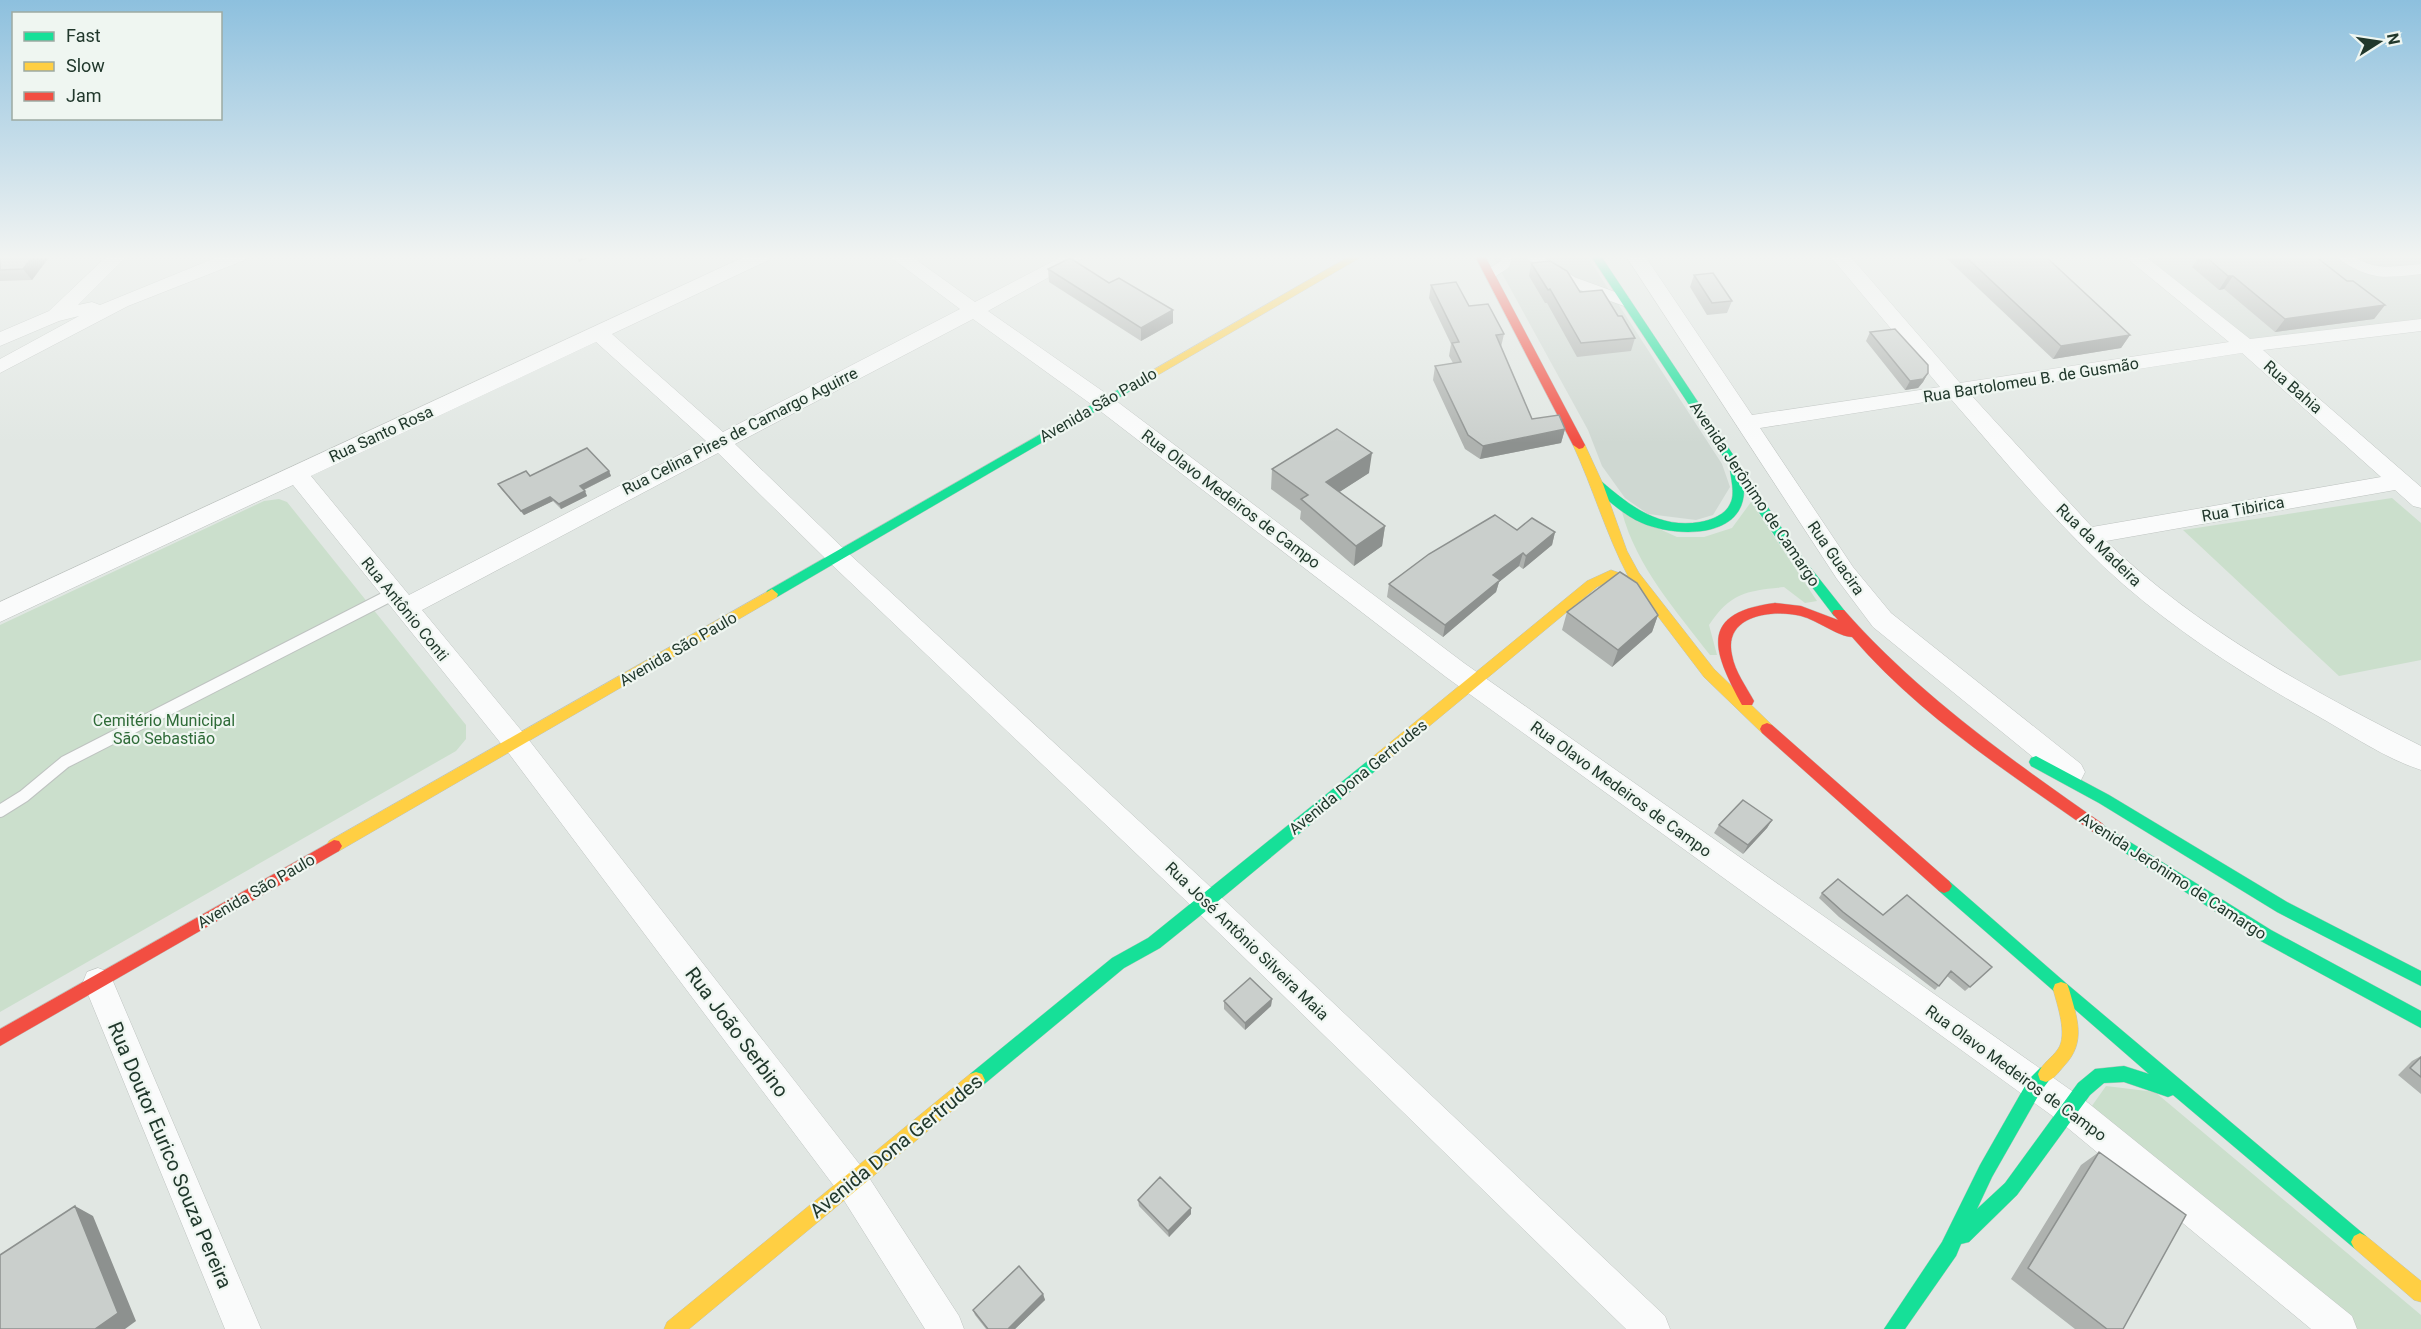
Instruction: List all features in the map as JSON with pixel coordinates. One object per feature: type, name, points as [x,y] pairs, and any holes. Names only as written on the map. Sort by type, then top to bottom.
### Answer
[{"type":"main road","name":"Avenida São Paulo","points":[[0,1038],[516,743],[1249,318]]},
{"type":"main road","points":[[1514,318],[1553,390],[1598,484],[1621,550],[1649,596],[1701,664],[1757,721],[2061,989],[2421,1293]]},
{"type":"main road","name":"Avenida Jerônimo de Camargo","points":[[1637,318],[1791,551],[1862,640],[1893,673],[1938,710],[2094,826],[2198,895],[2339,978],[2421,1020]]},
{"type":"main road","points":[[1598,484],[1618,503],[1648,521],[1674,527],[1697,528],[1720,520],[1734,507],[1739,491],[1735,468]]},
{"type":"main road","points":[[1605,542],[1612,527]]},
{"type":"main road","name":"Avenida Dona Gertrudes","points":[[674,1329],[1118,963],[1154,943],[1196,891],[1459,674],[1592,584],[1611,575],[1634,583],[1649,596]]},
{"type":"main road","points":[[1757,721],[1731,672],[1724,641],[1734,620],[1756,609],[1788,607],[1827,619],[1862,640]]},
{"type":"main road","name":"Avenida Jerônimo de Camargo","points":[[1938,710],[2104,799],[2282,907],[2421,979]]},
{"type":"main road","name":"Avenida Dona Gertrudes","points":[[1118,963],[1137,937]]},
{"type":"main road","points":[[1894,1329],[1949,1249],[1986,1171],[2035,1085],[2068,1050],[2070,1023],[2061,989]]},
{"type":"main road","points":[[1949,1249],[2011,1189],[2084,1089],[2101,1075],[2124,1074],[2184,1094]]},
{"type":"street","points":[[49,318],[1,339],[3,365],[90,318]]},
{"type":"street","points":[[49,339],[55,318]]},
{"type":"street","name":"Rua Santo Rosa","points":[[0,613],[631,318]]},
{"type":"street","name":"Rua Celina Pires de Camargo Aguirre","points":[[399,601],[959,318]]},
{"type":"street","name":"Rua Olavo Medeiros de Campo","points":[[986,318],[1103,402],[1459,674],[2070,1109],[2338,1329]]},
{"type":"street","name":"Rua Guacira","points":[[1668,318],[1748,423],[1845,573],[1882,620],[2104,799]]},
{"type":"street","name":"Rua da Madeira","points":[[1892,318],[1956,393],[2087,536],[2150,593],[2244,662],[2348,722],[2421,759]]},
{"type":"street","name":"Rua Bahia","points":[[2211,318],[2246,346],[2421,500]]},
{"type":"street","name":"Rua Bartolomeu B. de Gusmão","points":[[1748,423],[1956,393],[2246,346],[2420,326]]},
{"type":"street","name":"Rua José Antônio Silveira Maia","points":[[599,333],[719,441],[837,557],[1196,891],[1652,1329]]},
{"type":"street","name":"Rua Antônio Conti","points":[[296,473],[516,743]]},
{"type":"street","name":"Rua Tibirica","points":[[2087,536],[2400,481]]},
{"type":"street","name":"Rua João Serbino","points":[[516,743],[852,1182],[946,1329]]},
{"type":"street","name":"Rua Doutor Eurico Souza Pereira","points":[[98,982],[243,1329]]},
{"type":"lane","points":[[0,811],[24,796],[65,762],[399,601]]},
{"type":"shaded area","points":[[1527,318],[1627,318],[1722,464],[1730,487],[1713,515],[1696,520],[1648,514],[1625,498],[1602,466],[1588,430]]},
{"type":"shaded area","points":[[2210,318],[2421,318],[2421,325],[2246,346]]},
{"type":"green space","points":[[2392,498],[2421,523],[2421,660],[2339,676],[2183,530]]},
{"type":"green space","name":"Cemitério Municipal São Sebastião","points":[[279,499],[287,502],[466,725],[466,739],[456,751],[0,1012],[0,625],[264,501]]},
{"type":"green space","points":[[1751,502],[1817,601],[1805,603],[1784,587],[1741,595],[1725,606],[1709,625],[1717,655],[1710,655],[1647,570],[1628,532],[1622,512],[1677,537],[1704,537],[1732,528]]},
{"type":"green space","points":[[2106,1086],[2155,1092],[2421,1315],[2421,1329],[2351,1329],[2089,1110]]},
{"type":"building","points":[[1125,318],[1159,318],[1141,328]]},
{"type":"building","points":[[1447,318],[1495,318],[1504,334],[1496,335],[1532,419],[1559,415],[1565,429],[1483,446],[1468,435],[1435,366],[1461,362],[1452,343],[1459,342]]},
{"type":"building","points":[[1567,318],[1623,318],[1635,338],[1581,343]]},
{"type":"building","points":[[2031,318],[2112,318],[2130,335],[2061,346]]},
{"type":"building","points":[[1895,329],[1928,365],[1928,373],[1923,379],[1910,381],[1870,332]]},
{"type":"building","points":[[1337,429],[1372,453],[1326,482],[1385,526],[1356,546],[1301,499],[1308,495],[1272,469]]},
{"type":"building","points":[[587,448],[609,471],[580,486],[585,491],[559,504],[550,497],[521,511],[498,484],[526,471],[530,476]]},
{"type":"building","points":[[1495,515],[1517,530],[1532,518],[1555,532],[1526,556],[1523,553],[1493,575],[1500,580],[1445,625],[1389,584],[1429,554]]},
{"type":"building","points":[[1620,572],[1637,583],[1658,615],[1618,650],[1567,612]]},
{"type":"building","points":[[1743,800],[1772,820],[1748,845],[1719,825]]},
{"type":"building","points":[[1838,879],[1883,915],[1907,895],[1992,967],[1970,987],[1951,971],[1939,986],[1843,912],[1822,893]]},
{"type":"building","points":[[1250,978],[1272,999],[1245,1023],[1224,1001]]},
{"type":"building","points":[[2421,1057],[2421,1077],[2410,1068]]},
{"type":"building","points":[[2099,1152],[2186,1215],[2123,1329],[2107,1329],[2028,1268]]},
{"type":"building","points":[[1160,1177],[1191,1208],[1168,1231],[1138,1200]]},
{"type":"building","points":[[75,1206],[118,1313],[95,1329],[0,1329],[0,1255]]},
{"type":"building","points":[[1019,1266],[1043,1294],[1008,1329],[988,1329],[973,1310]]},
{"type":"traffic: fast","points":[[1637,318],[1791,551],[1839,613]]},
{"type":"traffic: fast","points":[[772,594],[1135,384]]},
{"type":"traffic: fast","points":[[1597,484],[1639,517],[1656,524],[1695,528],[1719,521],[1736,505],[1738,482],[1735,468]]},
{"type":"traffic: fast","points":[[2036,762],[2104,799],[2282,907],[2421,979]]},
{"type":"traffic: fast","points":[[976,1080],[1118,963],[1154,943],[1206,902],[1375,763]]},
{"type":"traffic: fast","points":[[2098,828],[2265,935],[2421,1020]]},
{"type":"traffic: fast","points":[[1944,886],[2061,989],[2360,1242]]},
{"type":"traffic: fast","points":[[1894,1329],[1949,1249],[1986,1171],[2035,1085],[2046,1074]]},
{"type":"traffic: fast","points":[[1963,1236],[2011,1189],[2084,1089],[2101,1075],[2124,1074],[2168,1089]]},
{"type":"traffic: slow","points":[[1135,384],[1250,318]]},
{"type":"traffic: slow","points":[[1579,445],[1597,484],[1621,551],[1634,576],[1709,673],[1767,729]]},
{"type":"traffic: slow","points":[[1375,763],[1592,584],[1611,575],[1634,583],[1647,594]]},
{"type":"traffic: slow","points":[[334,846],[772,594]]},
{"type":"traffic: slow","points":[[2046,1074],[2068,1050],[2070,1023],[2061,989]]},
{"type":"traffic: slow","points":[[674,1329],[976,1080]]},
{"type":"traffic: slow","points":[[2360,1242],[2421,1293]]},
{"type":"traffic: jam","points":[[1512,318],[1579,445]]},
{"type":"traffic: jam","points":[[1747,701],[1731,672],[1724,648],[1727,631],[1740,618],[1761,610],[1788,609],[1814,615],[1850,633]]},
{"type":"traffic: jam","points":[[1839,613],[1866,645],[1928,702],[1995,755],[2098,828]]},
{"type":"traffic: jam","points":[[1767,729],[1944,886]]},
{"type":"traffic: jam","points":[[0,1038],[334,846]]}]
